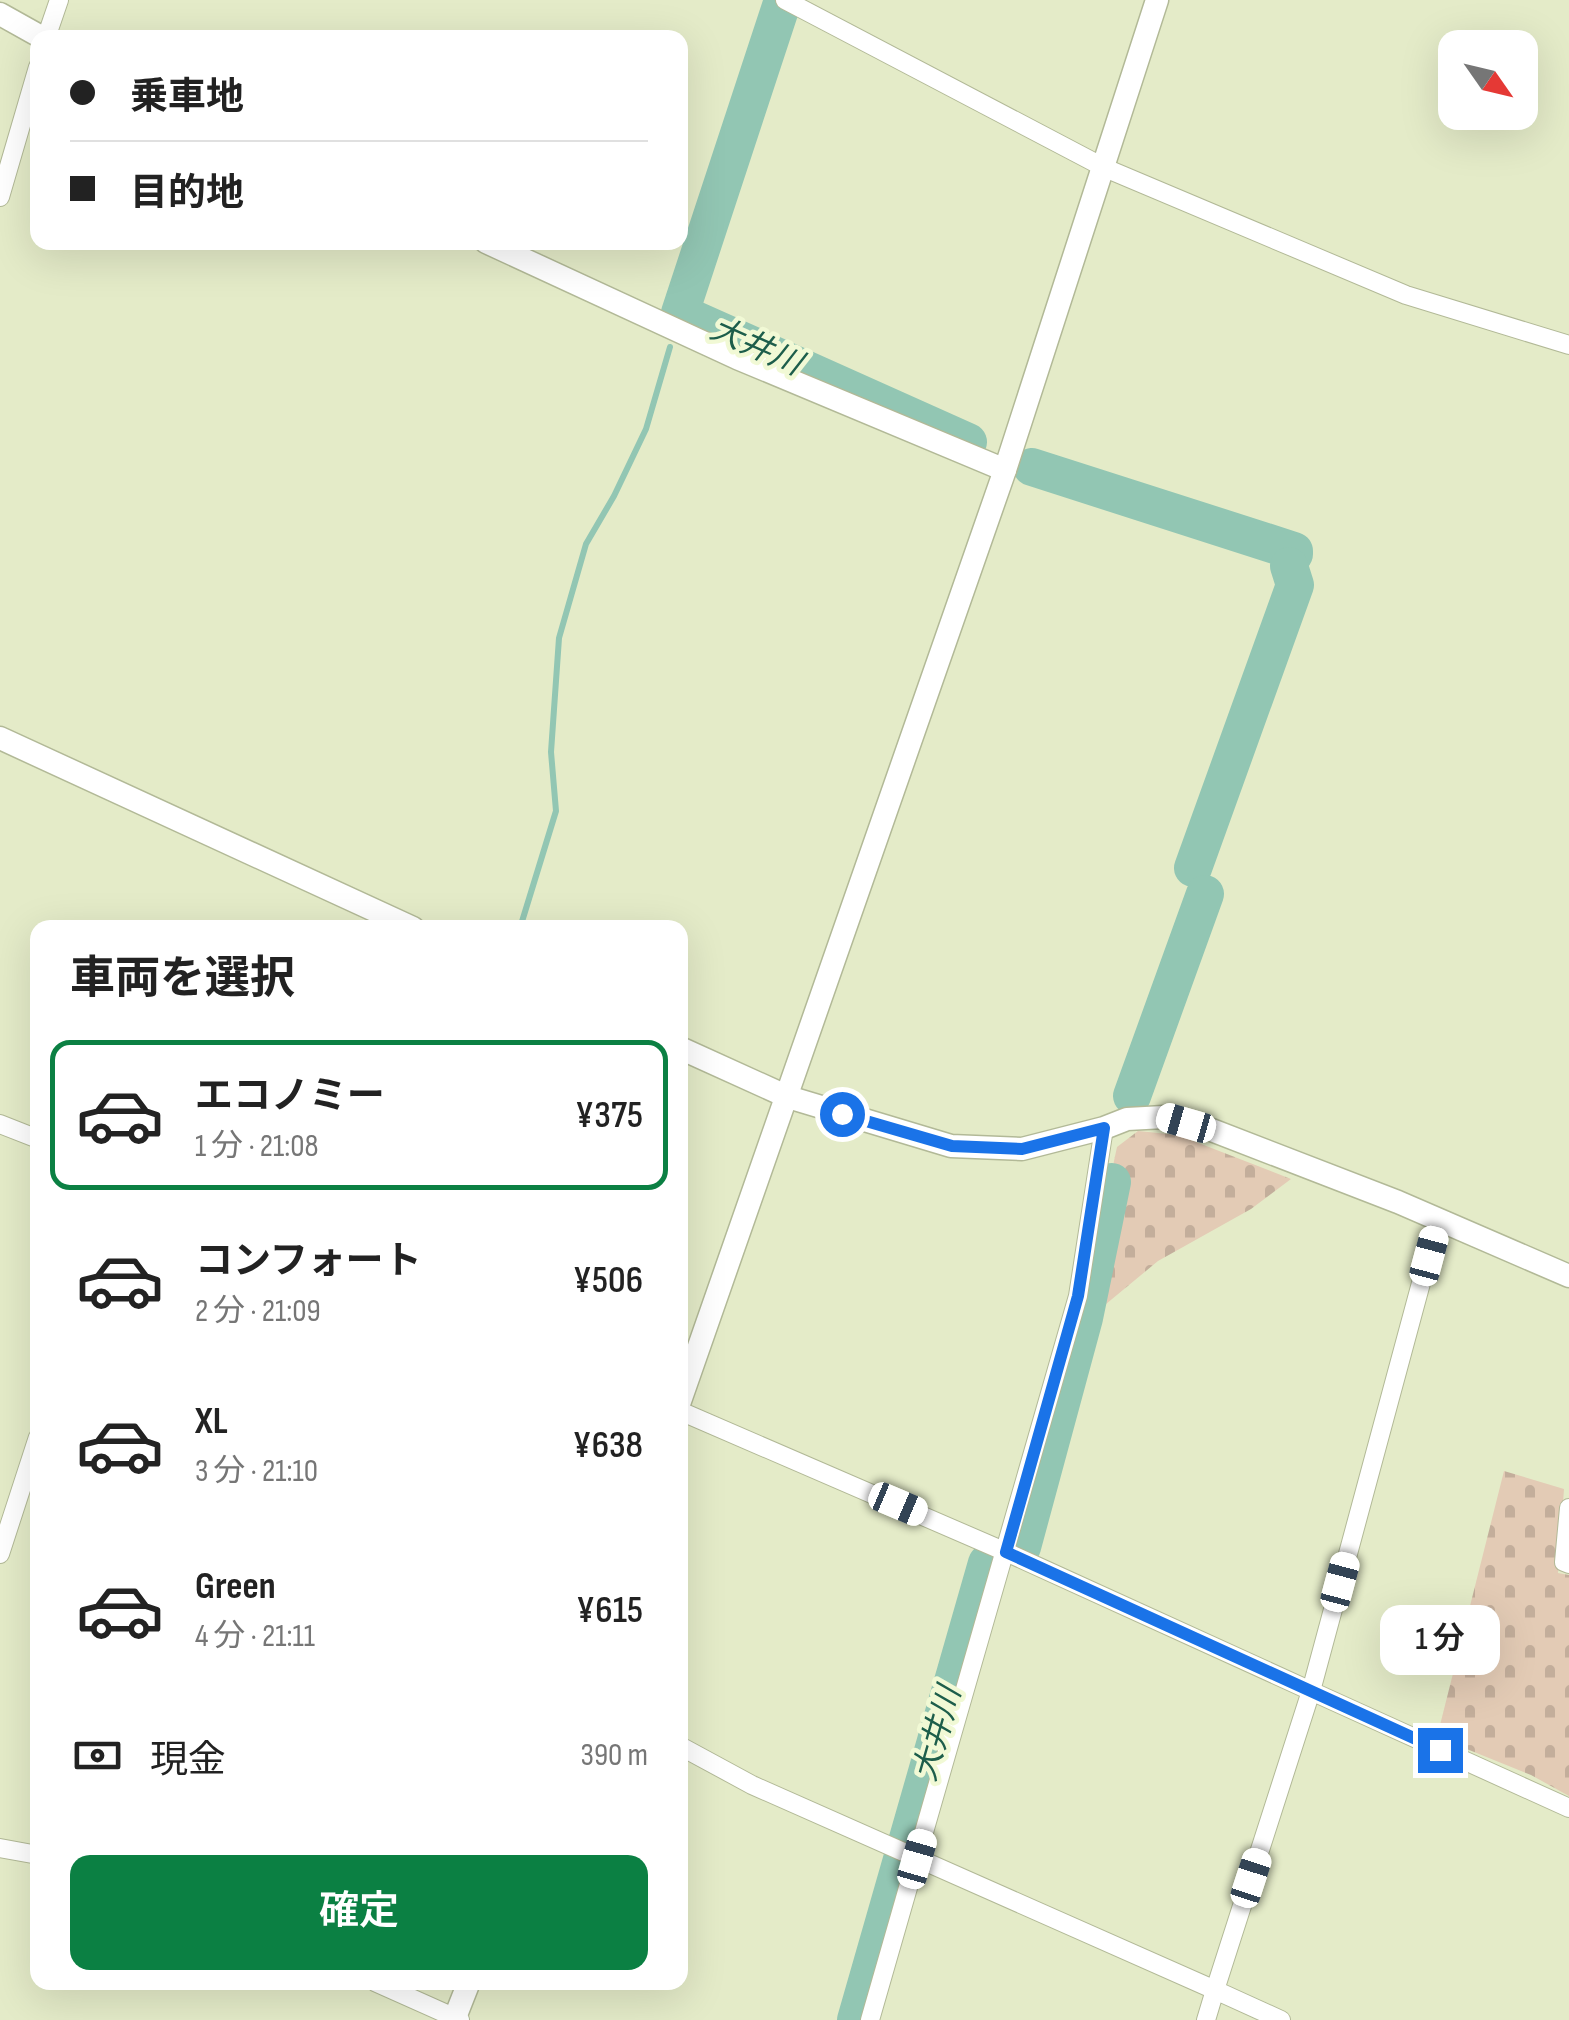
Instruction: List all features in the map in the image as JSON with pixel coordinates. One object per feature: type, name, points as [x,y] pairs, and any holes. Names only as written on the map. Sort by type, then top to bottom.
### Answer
[{"type":"street","points":[[48,30],[59,0]]},
{"type":"street","points":[[688,1378],[1004,470],[1157,0]]},
{"type":"street","points":[[789,2],[1105,168],[1406,295],[1569,345]]},
{"type":"street","points":[[0,14],[30,30]]},
{"type":"street","points":[[0,197],[30,94]]},
{"type":"street","points":[[503,250],[738,358],[1004,470]]},
{"type":"street","points":[[0,738],[396,920]]},
{"type":"street","points":[[688,1052],[788,1097],[952,1146],[1022,1149],[1104,1128],[1127,1118],[1164,1117],[1209,1130],[1569,1276]]},
{"type":"street","points":[[0,1124],[30,1137]]},
{"type":"street","points":[[870,2020],[1078,1296],[1104,1128]]},
{"type":"street","points":[[1206,2020],[1310,1691],[1438,1220]]},
{"type":"street","points":[[688,1413],[1006,1552],[1569,1808]]},
{"type":"street","points":[[0,1554],[30,1461]]},
{"type":"street","points":[[1569,1508],[1564,1562],[1569,1564]]},
{"type":"street","points":[[688,1750],[752,1785],[1281,2020]]},
{"type":"street","points":[[0,1848],[30,1854]]},
{"type":"street","points":[[393,1990],[456,2019],[466,1990]]},
{"type":"green space","points":[[1138,1131],[1178,1135],[1291,1179],[1251,1209],[1158,1261],[1100,1309],[1091,1304],[1115,1195],[1111,1175],[1117,1147]]},
{"type":"green space","points":[[1504,1471],[1564,1489],[1558,1573],[1569,1575],[1569,1796],[1531,1775],[1437,1737]]},
{"type":"waterway","name":"大井川","points":[[783,0],[680,313],[968,442]]},
{"type":"waterway","points":[[522,920],[556,811],[551,752],[559,638],[586,544],[646,429],[670,347]]},
{"type":"waterway","name":"大井川","points":[[1032,467],[1294,554]]},
{"type":"waterway","name":"大井川","points":[[1193,868],[1295,585],[1289,566]]},
{"type":"waterway","name":"大井川","points":[[1132,1096],[1205,894]]},
{"type":"waterway","name":"大井川","points":[[1022,1547],[1084,1318],[1112,1182]]},
{"type":"waterway","name":"大井川","points":[[856,2020],[987,1563]]},
{"type":"route","points":[[842,1114],[952,1146],[1022,1149],[1104,1128],[1078,1296],[1006,1552],[1440,1750]]}]
